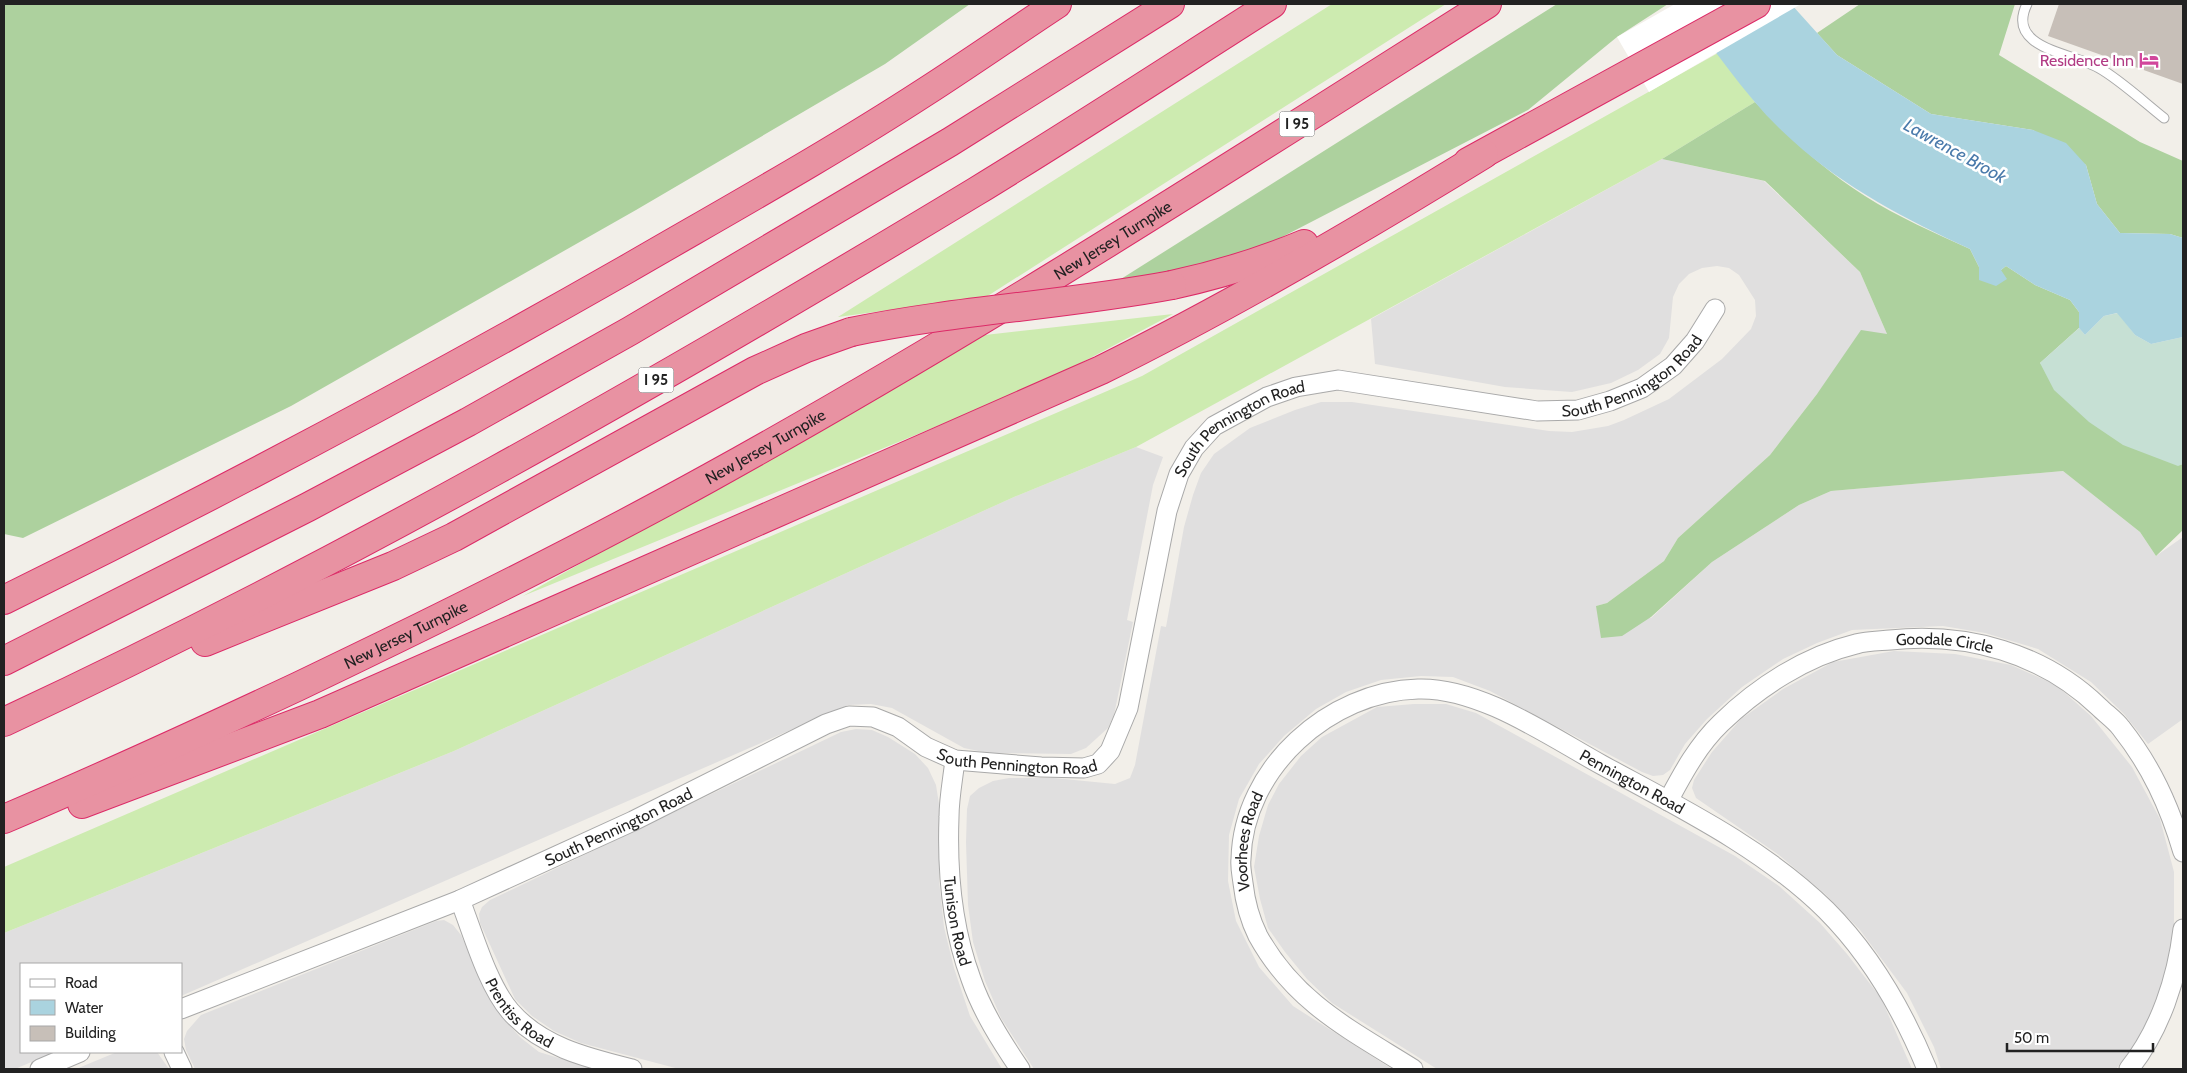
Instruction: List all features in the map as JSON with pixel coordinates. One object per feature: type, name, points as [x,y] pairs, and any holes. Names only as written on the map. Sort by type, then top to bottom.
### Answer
[{"type":"highway","points":[[4,600],[283,459],[442,374],[760,193],[916,98],[1057,4]]},
{"type":"highway","points":[[4,662],[308,507],[468,422],[630,331],[950,142],[1170,4]]},
{"type":"highway","name":"I 95","points":[[11,719],[171,642],[334,558],[658,379],[978,190],[1272,4]]},
{"type":"highway","name":"New Jersey Turnpike","points":[[4,819],[210,728],[386,645],[550,562],[709,478],[1045,283],[1487,4]]},
{"type":"highway","points":[[11,719],[393,566],[454,537],[519,502],[755,371],[806,348],[851,332],[900,322],[1129,293],[1222,275],[1318,239],[1484,154],[1756,4]]},
{"type":"highway","points":[[4,832],[195,763],[320,714],[1101,370],[1176,333],[1365,227],[1484,154]]},
{"type":"street","name":"South Pennington Road","points":[[182,1009],[460,900],[633,821],[826,724],[849,716],[873,717],[898,727],[926,747],[955,760],[1041,767],[1084,768],[1098,764],[1110,751],[1128,708],[1167,511],[1179,474],[1194,448],[1214,426],[1267,397],[1296,387],[1338,380],[1536,411],[1578,410],[1610,401],[1642,388],[1673,366],[1695,341],[1715,309]]},
{"type":"street","name":"Goodale Circle","points":[[1668,801],[1692,758],[1720,724],[1752,696],[1789,672],[1822,654],[1857,643],[1908,638],[1953,639],[2002,650],[2042,665],[2085,693],[2120,727],[2152,774],[2172,813],[2183,852]]},
{"type":"street","name":"Pennington Road","points":[[1265,780],[1288,749],[1315,725],[1350,704],[1388,691],[1421,689],[1465,696],[1496,707],[1668,801],[1748,848],[1791,878],[1828,912],[1861,951],[1891,993],[1927,1069]]},
{"type":"street","name":"Tunison Road","points":[[955,760],[948,816],[950,873],[956,924],[971,979],[996,1032],[1020,1069]]},
{"type":"street","name":"Voorhees Road","points":[[1265,780],[1244,831],[1240,860],[1245,899],[1257,933],[1277,965],[1322,1012],[1413,1069]]},
{"type":"street","name":"Prentiss Road","points":[[460,900],[495,988],[510,1011],[533,1032],[554,1045],[581,1056],[632,1069]]},
{"type":"street","points":[[2129,1069],[2142,1053],[2171,988],[2183,929]]},
{"type":"street","points":[[40,1069],[78,1053]]},
{"type":"street","points":[[174,1053],[182,1069]]},
{"type":"lane","points":[[2027,4],[2022,15],[2025,32],[2036,44],[2099,68],[2164,118]]},
{"type":"shaded area","points":[[1662,159],[1764,181],[1860,272],[1887,334],[1817,394],[1770,455],[1678,538],[1664,561],[1607,603],[1596,606],[1651,618],[1712,562],[1799,505],[1831,491],[2063,471],[2140,532],[2156,556],[2183,537],[2183,719],[2148,744],[2124,714],[2091,682],[2038,649],[1985,633],[1943,626],[1852,630],[1817,643],[1783,659],[1742,687],[1707,719],[1685,744],[1670,770],[1663,775],[1653,776],[1642,772],[1490,691],[1453,677],[1421,676],[1381,680],[1346,692],[1316,709],[1284,736],[1259,764],[1239,799],[1229,835],[1228,881],[1236,921],[1259,967],[1293,1006],[1392,1069],[1034,1069],[1001,1018],[985,981],[973,942],[968,905],[966,842],[967,809],[970,796],[979,788],[993,781],[1009,778],[1054,778],[1115,784],[1130,778],[1135,765],[1161,626],[1166,627],[1184,527],[1193,495],[1201,473],[1214,454],[1250,428],[1321,402],[1352,402],[1549,431],[1572,432],[1608,426],[1669,399],[1722,359],[1751,329],[1756,316],[1755,300],[1739,275],[1729,268],[1717,266],[1702,268],[1689,274],[1679,284],[1673,297],[1669,338],[1660,354],[1638,370],[1611,383],[1572,392],[1505,387],[1375,364],[1371,319]]},
{"type":"shaded area","points":[[1136,447],[1163,457],[1153,485],[1127,620],[1133,622],[1114,715],[1108,728],[1086,748],[1071,754],[988,753],[964,748],[892,708],[871,704],[848,705],[182,996],[182,963],[20,963],[20,1053],[53,1053],[15,1069],[4,1069],[4,933],[454,751],[1014,497]]},
{"type":"shaded area","points":[[1894,651],[1955,654],[2011,665],[2056,685],[2091,716],[2132,767],[2160,819],[2174,872],[2174,934],[2165,984],[2143,1034],[2116,1069],[1941,1069],[1934,1047],[1907,993],[1860,930],[1825,894],[1779,855],[1696,798],[1692,788],[1694,780],[1712,752],[1741,719],[1783,689],[1833,662]]},
{"type":"shaded area","points":[[1446,704],[1476,713],[1735,856],[1779,886],[1820,923],[1881,998],[1912,1069],[1437,1069],[1332,1003],[1307,979],[1268,928],[1254,867],[1259,836],[1268,805],[1279,784],[1301,756],[1322,737],[1377,707]]},
{"type":"shaded area","points":[[856,729],[872,730],[888,737],[915,754],[928,768],[936,785],[939,804],[939,880],[944,927],[954,968],[970,1016],[1002,1069],[679,1069],[581,1043],[554,1031],[532,1016],[515,999],[480,923],[479,914],[482,907],[490,900],[841,732]]},
{"type":"shaded area","points":[[444,920],[453,925],[461,935],[492,1002],[521,1038],[539,1052],[595,1069],[195,1069],[186,1050],[184,1039],[187,1031],[201,1015],[436,921]]},
{"type":"shaded area","points":[[115,1053],[158,1053],[169,1069],[76,1069]]},
{"type":"green space","points":[[4,4],[970,4],[885,64],[636,210],[291,406],[23,538],[4,534]]},
{"type":"green space","points":[[1332,4],[1446,4],[986,297],[838,317]]},
{"type":"green space","points":[[1557,4],[1668,4],[1617,37],[1528,110],[1255,251],[1113,284]]},
{"type":"green space","points":[[1860,4],[2015,4],[1999,55],[2140,142],[2183,161],[2183,238],[2170,234],[2120,233],[2097,204],[2086,165],[2033,130],[1931,114],[1837,55],[1817,33]]},
{"type":"green space","points":[[1718,53],[1755,102],[1662,159],[1136,447],[1014,497],[454,751],[4,933],[4,867],[1142,376]]},
{"type":"green space","points":[[1755,102],[1807,152],[1865,196],[1903,218],[1970,249],[1979,267],[2001,270],[2006,266],[2035,285],[2070,300],[2079,312],[2079,328],[2040,363],[2178,465],[2183,464],[2183,530],[2156,556],[2140,532],[2063,471],[1831,491],[1799,505],[1712,562],[1651,617],[1622,636],[1601,638],[1596,606],[1607,603],[1664,561],[1678,538],[1770,455],[1817,394],[1861,330],[1887,334],[1860,272],[1765,181],[1662,159]]},
{"type":"green space","points":[[2118,313],[2135,335],[2151,344],[2183,337],[2183,464],[2178,466],[2123,445],[2089,422],[2054,390],[2040,363],[2079,328],[2085,335],[2104,316]]},
{"type":"green space","points":[[1173,314],[1045,382],[523,596],[985,335]]},
{"type":"water","name":"Lawrence Brook","points":[[1679,4],[1791,4],[1837,55],[1931,114],[2033,130],[2066,143],[2086,165],[2097,204],[2120,233],[2170,234],[2183,238],[2183,337],[2151,344],[2135,335],[2117,313],[2104,316],[2085,335],[2079,328],[2079,312],[2070,300],[2035,285],[2006,266],[2001,270],[2007,279],[1996,286],[1979,280],[1979,267],[1970,249],[1877,202],[1834,174],[1793,141],[1761,110]]},
{"type":"pier","points":[[1675,4],[1801,4],[1649,92],[1617,37]]},
{"type":"building","name":"Residence Inn","points":[[2059,4],[2183,4],[2183,84],[2048,36]]},
{"type":"place","name":"Residence Inn","points":[[2149,60]]}]
